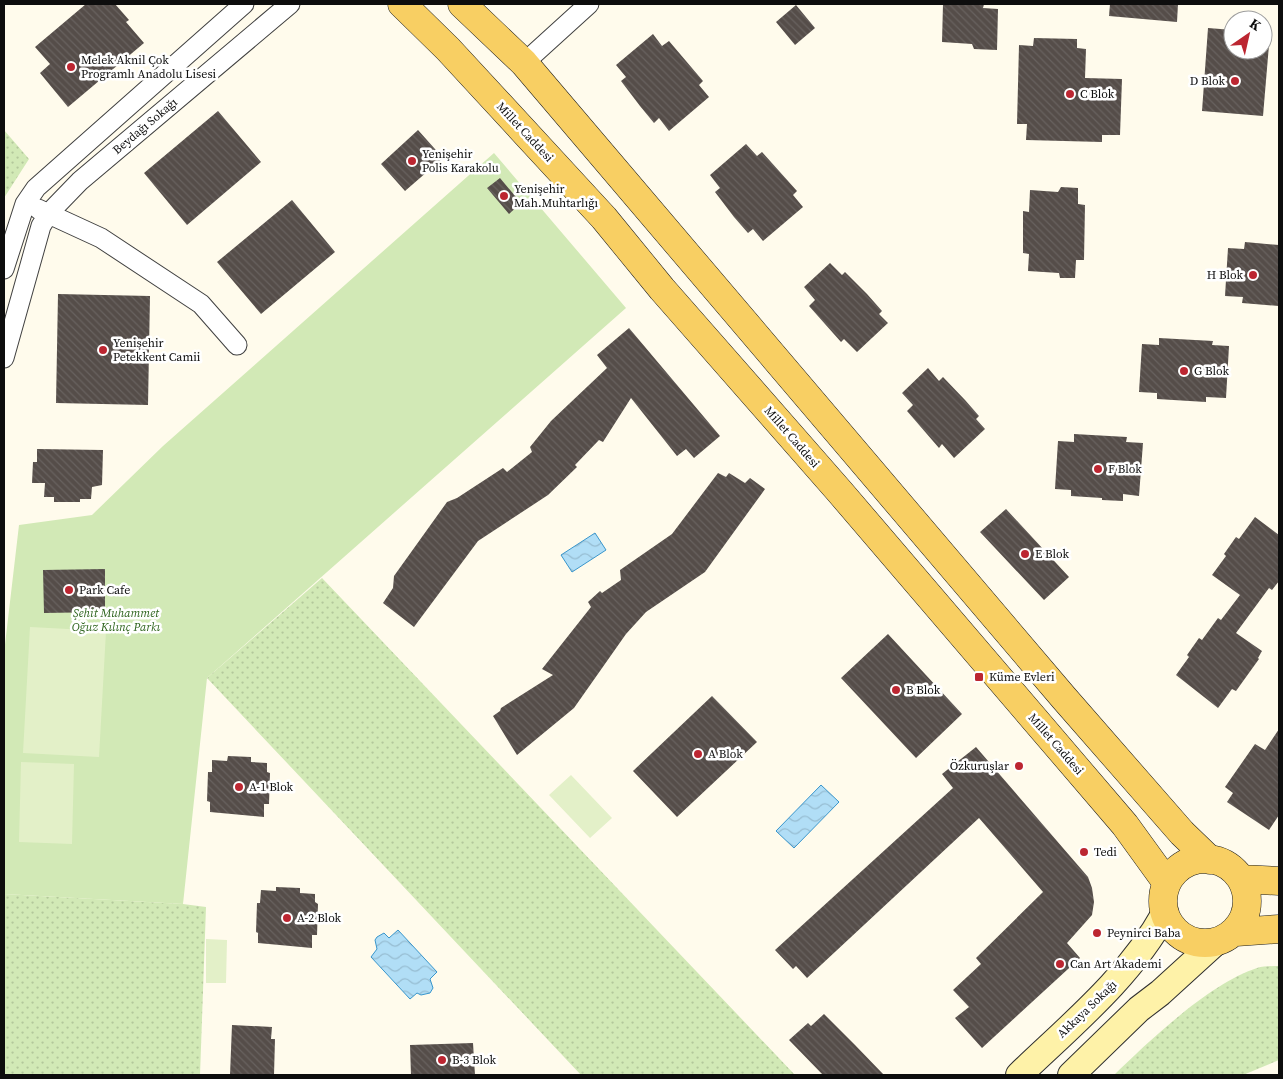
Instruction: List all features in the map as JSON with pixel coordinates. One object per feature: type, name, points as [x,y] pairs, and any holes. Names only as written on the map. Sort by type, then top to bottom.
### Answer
[{"type":"main road","name":"Millet Caddesi","points":[[402,4],[448,49],[604,218],[662,288],[840,492],[1125,825],[1167,883]]},
{"type":"main road","points":[[462,4],[524,64],[1064,698],[1182,833],[1210,860]]},
{"type":"main road","points":[[1226,937],[1246,912],[1247,898],[1242,879],[1222,862],[1197,860],[1185,864],[1174,872],[1167,883],[1163,896],[1165,913],[1177,932],[1188,940],[1202,943],[1226,937],[1279,929]]},
{"type":"main road","points":[[1242,879],[1279,882]]},
{"type":"street","name":"Beydağı Sokağı","points":[[4,269],[25,204],[36,188],[244,4]]},
{"type":"street","name":"Beydağı Sokağı","points":[[4,358],[41,226],[49,213],[80,181],[290,4]]},
{"type":"street","points":[[524,64],[589,4]]},
{"type":"street","points":[[25,204],[49,213],[101,238],[201,304],[237,345]]},
{"type":"street","name":"Akkaya Sokağı","points":[[1019,1075],[1117,980],[1144,947],[1165,913]]},
{"type":"street","points":[[1071,1075],[1139,1009],[1226,937]]},
{"type":"green space","points":[[4,130],[29,159],[4,198]]},
{"type":"green space","name":"Şehit Muhammet Oğuz Kılınç Parkı","points":[[494,153],[626,308],[207,678],[183,904],[4,894],[4,653],[19,525],[92,515],[163,446]]},
{"type":"green space","points":[[322,578],[795,1075],[581,1075],[207,678]]},
{"type":"green space","points":[[30,627],[106,631],[99,757],[23,753]]},
{"type":"green space","points":[[21,762],[74,764],[72,844],[19,842]]},
{"type":"green space","points":[[571,775],[612,818],[590,838],[549,795]]},
{"type":"green space","points":[[4,894],[183,904],[206,907],[200,1075],[4,1075]]},
{"type":"green space","points":[[206,939],[227,940],[226,983],[206,983]]},
{"type":"green space","points":[[1279,966],[1279,1060],[1243,1075],[1114,1075],[1162,1030],[1200,999],[1220,986],[1257,968]]},
{"type":"water","points":[[595,533],[606,550],[572,572],[561,555]]},
{"type":"water","points":[[821,785],[839,802],[794,848],[776,831]]},
{"type":"water","points":[[398,930],[437,972],[430,979],[433,988],[430,993],[421,995],[417,993],[410,999],[371,957],[377,949],[375,940],[377,937],[384,933],[389,938]]},
{"type":"building","points":[[86,4],[115,4],[129,20],[126,22],[144,43],[68,107],[40,73],[50,64],[35,47]]},
{"type":"building","points":[[943,4],[984,4],[983,8],[998,9],[997,50],[974,49],[972,44],[942,42]]},
{"type":"building","points":[[1110,4],[1178,4],[1177,22],[1109,16]]},
{"type":"building","points":[[796,5],[815,28],[795,45],[776,22]]},
{"type":"building","name":"D Blok","points":[[1208,28],[1223,29],[1223,60],[1268,60],[1263,116],[1202,111]]},
{"type":"building","points":[[653,34],[662,46],[669,41],[703,81],[699,85],[709,97],[669,131],[659,118],[654,123],[640,106],[621,81],[626,77],[616,65]]},
{"type":"building","name":"C Blok","points":[[1034,38],[1077,39],[1077,48],[1086,49],[1085,78],[1122,79],[1120,135],[1102,135],[1102,142],[1026,140],[1027,124],[1017,124],[1019,45],[1033,46]]},
{"type":"building","points":[[218,111],[261,162],[187,225],[144,173]]},
{"type":"building","name":"Yenişehir Polis Karakolu","points":[[418,130],[443,158],[405,191],[381,164]]},
{"type":"building","points":[[746,144],[757,156],[762,152],[797,191],[793,195],[803,207],[763,241],[753,229],[748,233],[734,217],[715,192],[720,188],[710,175]]},
{"type":"building","name":"Yenişehir Mah.Muhtarlığı","points":[[500,178],[521,203],[509,214],[487,188]]},
{"type":"building","points":[[1061,187],[1078,188],[1078,204],[1085,205],[1084,260],[1076,260],[1075,278],[1060,278],[1059,273],[1028,271],[1029,254],[1023,253],[1023,211],[1029,212],[1030,190],[1058,192]]},
{"type":"building","points":[[292,200],[335,252],[261,314],[217,262]]},
{"type":"building","name":"H Blok","points":[[1245,242],[1279,245],[1279,306],[1242,303],[1243,297],[1225,296],[1228,248],[1244,249]]},
{"type":"building","points":[[830,263],[842,275],[845,272],[867,294],[882,311],[879,314],[888,323],[857,352],[844,339],[841,342],[809,306],[815,300],[804,287]]},
{"type":"building","name":"Yenişehir Petekkent Camii","points":[[58,294],[150,296],[148,405],[56,403]]},
{"type":"building","points":[[629,328],[720,436],[694,458],[686,449],[677,456],[631,398],[603,442],[599,440],[575,465],[577,467],[548,495],[478,541],[414,627],[383,603],[393,588],[394,576],[447,502],[457,498],[503,468],[507,472],[532,452],[530,447],[551,421],[607,368],[597,355]]},
{"type":"building","name":"G Blok","points":[[1159,338],[1213,341],[1212,345],[1229,346],[1226,398],[1206,397],[1206,402],[1157,399],[1157,393],[1139,392],[1142,344],[1159,345]]},
{"type":"building","points":[[928,368],[939,381],[943,377],[965,400],[979,416],[976,419],[985,429],[954,458],[942,444],[939,448],[907,411],[913,405],[902,393]]},
{"type":"building","name":"F Blok","points":[[1074,434],[1127,437],[1126,442],[1143,443],[1139,496],[1123,494],[1123,501],[1102,500],[1102,498],[1071,496],[1071,490],[1055,489],[1058,441],[1074,442]]},
{"type":"building","points":[[37,449],[103,450],[102,485],[92,487],[91,499],[80,499],[80,502],[54,502],[54,497],[44,497],[45,483],[32,483],[33,462],[37,462]]},
{"type":"building","points":[[718,473],[726,477],[729,473],[745,483],[750,478],[765,489],[705,572],[646,612],[626,634],[574,708],[517,755],[493,716],[501,708],[553,675],[542,669],[591,607],[588,602],[600,591],[602,593],[621,580],[620,570],[672,534]]},
{"type":"building","name":"E Blok","points":[[1006,509],[1069,577],[1044,600],[980,532]]},
{"type":"building","points":[[1255,517],[1279,535],[1279,581],[1272,590],[1269,588],[1236,633],[1262,651],[1259,659],[1236,691],[1232,689],[1218,708],[1176,675],[1189,657],[1187,655],[1199,638],[1202,640],[1218,618],[1221,620],[1240,595],[1212,575],[1226,556],[1224,554],[1236,537],[1239,539]]},
{"type":"building","points":[[105,569],[105,612],[44,613],[43,570]]},
{"type":"building","name":"B Blok","points":[[888,634],[962,714],[916,758],[841,678]]},
{"type":"building","name":"A Blok","points":[[712,696],[757,742],[677,817],[633,771]]},
{"type":"building","points":[[1279,729],[1279,815],[1269,830],[1227,802],[1233,793],[1225,787],[1255,744],[1265,750]]},
{"type":"building","points":[[976,747],[1088,877],[1094,902],[1092,915],[1067,943],[1080,958],[982,1048],[955,1018],[969,1007],[953,990],[981,964],[976,958],[1043,892],[979,818],[807,978],[796,966],[793,969],[775,950],[953,788],[942,774]]},
{"type":"building","name":"A-1 Blok","points":[[228,756],[251,757],[251,762],[267,763],[267,772],[270,773],[269,804],[264,804],[264,817],[210,812],[210,802],[207,801],[208,772],[212,772],[212,760],[227,761]]},
{"type":"building","name":"A-2 Blok","points":[[276,887],[300,888],[300,893],[315,894],[315,902],[318,904],[317,935],[312,935],[312,948],[258,943],[258,933],[256,932],[257,903],[260,903],[261,890],[276,891]]},
{"type":"building","points":[[824,1014],[884,1075],[823,1075],[789,1040],[808,1023],[811,1026]]},
{"type":"building","points":[[232,1025],[272,1027],[271,1039],[275,1039],[274,1075],[230,1075]]},
{"type":"building","name":"B-3 Blok","points":[[473,1043],[475,1075],[411,1075],[410,1045]]},
{"type":"place","name":"Melek Aknil Çok Programlı Anadolu Lisesi","points":[[71,67]]},
{"type":"place","name":"D Blok","points":[[1235,81]]},
{"type":"place","name":"C Blok","points":[[1070,94]]},
{"type":"place","name":"Yenişehir Polis Karakolu","points":[[412,161]]},
{"type":"place","name":"Yenişehir Mah.Muhtarlığı","points":[[504,196]]},
{"type":"place","name":"H Blok","points":[[1253,275]]},
{"type":"place","name":"Yenişehir Petekkent Camii","points":[[103,350]]},
{"type":"place","name":"G Blok","points":[[1184,371]]},
{"type":"place","name":"F Blok","points":[[1098,469]]},
{"type":"place","name":"E Blok","points":[[1025,554]]},
{"type":"place","name":"Park Cafe","points":[[69,590]]},
{"type":"place","name":"Küme Evleri","points":[[979,677]]},
{"type":"place","name":"B Blok","points":[[896,690]]},
{"type":"place","name":"A Blok","points":[[698,754]]},
{"type":"place","name":"Özkuruşlar","points":[[1019,766]]},
{"type":"place","name":"A-1 Blok","points":[[239,787]]},
{"type":"place","name":"Tedi","points":[[1084,852]]},
{"type":"place","name":"A-2 Blok","points":[[287,918]]},
{"type":"place","name":"Peynirci Baba","points":[[1097,933]]},
{"type":"place","name":"Can Art Akademi","points":[[1060,964]]},
{"type":"place","name":"B-3 Blok","points":[[442,1060]]}]
